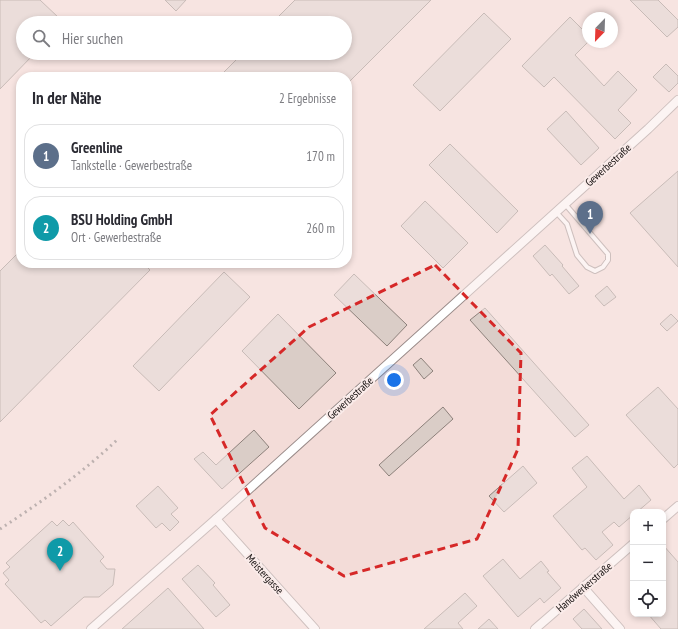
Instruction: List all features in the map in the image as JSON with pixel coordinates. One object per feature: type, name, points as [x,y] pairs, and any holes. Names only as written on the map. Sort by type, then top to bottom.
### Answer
[{"type":"street","name":"Gewerbestraße","points":[[91,629],[216,519],[678,100]]},
{"type":"street","points":[[666,516],[678,506]]},
{"type":"street","name":"Meistergasse","points":[[216,519],[315,629]]},
{"type":"street","name":"Handwerkerstraße","points":[[535,629],[632,545]]},
{"type":"street","points":[[583,587],[620,629]]},
{"type":"lane","points":[[556,212],[568,224],[577,255],[587,267],[595,271],[603,267],[608,260],[608,254],[565,204]]},
{"type":"highlighted area","points":[[435,265],[521,353],[518,449],[477,539],[344,576],[265,528],[210,415],[309,327]]},
{"type":"shaded area","points":[[0,0],[678,0],[678,629],[0,629]]},
{"type":"building","points":[[0,0],[40,0],[57,16],[16,16],[16,60],[28,60],[0,89]]},
{"type":"building","points":[[165,0],[186,0],[176,11]]},
{"type":"building","points":[[295,0],[431,0],[352,79],[352,72],[224,72],[236,60],[352,60],[352,16],[279,16]]},
{"type":"building","points":[[630,0],[658,0],[678,20],[678,27],[667,37]]},
{"type":"building","points":[[484,13],[511,39],[440,111],[413,85]]},
{"type":"building","points":[[570,17],[582,29],[582,48],[575,55],[604,86],[618,71],[637,90],[618,110],[631,123],[615,139],[554,77],[544,87],[522,66]]},
{"type":"building","points":[[666,64],[678,76],[678,83],[669,92],[653,77]]},
{"type":"building","points":[[566,111],[599,148],[581,165],[547,129]]},
{"type":"building","points":[[450,144],[518,211],[497,233],[429,165]]},
{"type":"building","points":[[678,171],[678,267],[630,213]]},
{"type":"building","points":[[425,201],[468,243],[443,268],[401,226]]},
{"type":"building","points":[[545,245],[579,286],[569,294],[552,274],[550,276],[533,256]]},
{"type":"building","points":[[16,255],[16,268],[148,268],[150,270],[0,422],[0,271]]},
{"type":"building","points":[[224,272],[250,297],[159,391],[133,366]]},
{"type":"building","points":[[354,274],[407,325],[387,346],[334,295]]},
{"type":"building","points":[[607,286],[616,297],[604,306],[595,296]]},
{"type":"building","points":[[485,308],[589,425],[575,437],[470,320]]},
{"type":"building","points":[[278,314],[336,373],[299,409],[242,351]]},
{"type":"building","points":[[671,314],[678,321],[667,331],[660,324]]},
{"type":"building","points":[[421,358],[433,371],[424,379],[413,365]]},
{"type":"building","points":[[658,387],[678,409],[678,464],[674,468],[626,415]]},
{"type":"building","points":[[443,407],[453,419],[389,476],[379,465]]},
{"type":"building","points":[[254,430],[269,447],[222,489],[194,459],[203,452],[216,465]]},
{"type":"building","points":[[587,456],[624,499],[639,485],[651,500],[640,509],[630,509],[630,518],[619,527],[614,522],[602,532],[613,545],[596,560],[585,548],[582,550],[553,516],[587,487],[572,468]]},
{"type":"building","points":[[523,466],[537,483],[504,512],[489,496]]},
{"type":"building","points":[[158,486],[178,508],[171,514],[179,522],[170,531],[162,523],[156,528],[136,506]]},
{"type":"building","points":[[63,520],[69,526],[73,522],[104,557],[100,561],[107,569],[115,569],[113,585],[99,597],[84,597],[51,626],[45,620],[41,623],[5,584],[9,580],[3,573],[10,567],[6,563],[52,521],[57,526]]},
{"type":"building","points":[[666,548],[678,562],[678,629],[661,629],[651,617],[666,617]]},
{"type":"building","points":[[503,559],[520,579],[541,561],[549,571],[547,572],[561,588],[544,603],[540,598],[518,617],[483,576]]},
{"type":"building","points":[[198,565],[215,583],[213,585],[230,605],[216,617],[182,579]]},
{"type":"building","points":[[168,588],[204,629],[122,629]]},
{"type":"building","points":[[465,593],[477,606],[458,623],[463,629],[424,629]]},
{"type":"building","points":[[584,609],[602,629],[582,629],[573,619]]},
{"type":"building","points":[[489,619],[498,629],[478,629]]},
{"type":"railway","points":[[0,529],[62,486],[119,438]]},
{"type":"place","name":"Greenline","points":[[590,234]]},
{"type":"place","name":"BSU Holding GmbH","points":[[60,571]]}]
